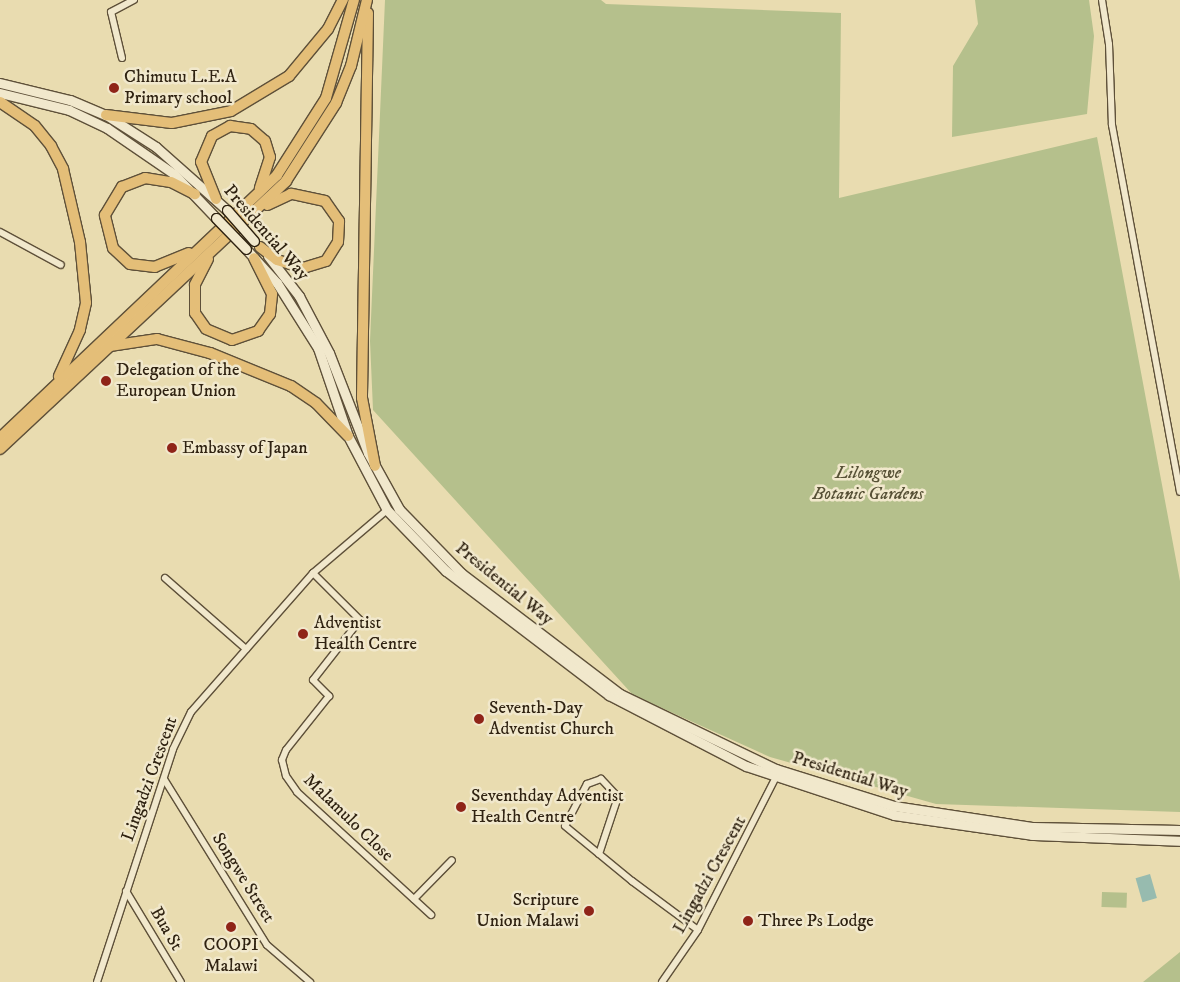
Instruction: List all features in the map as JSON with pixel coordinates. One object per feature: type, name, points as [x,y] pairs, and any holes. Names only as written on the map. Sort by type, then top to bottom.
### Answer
[{"type":"highway","points":[[106,115],[172,123],[231,111],[289,76],[328,29],[343,0]]},
{"type":"highway","points":[[0,438],[136,306],[256,196],[296,150],[326,98],[354,0]]},
{"type":"highway","points":[[0,449],[261,207],[305,157],[336,103],[351,66],[367,0]]},
{"type":"highway","points":[[367,0],[362,398],[375,466]]},
{"type":"highway","points":[[0,102],[35,126],[63,169],[86,273],[80,330],[48,392]]},
{"type":"highway","points":[[216,200],[201,162],[212,136],[230,126],[252,129],[269,150],[268,170],[256,196]]},
{"type":"highway","points":[[195,194],[156,178],[133,182],[112,197],[105,225],[112,248],[130,264],[142,267],[171,262],[203,244]]},
{"type":"highway","points":[[257,244],[292,266],[314,267],[333,253],[340,232],[333,210],[316,196],[292,194],[261,207]]},
{"type":"highway","points":[[212,252],[195,284],[193,304],[206,329],[224,340],[250,336],[270,314],[272,294],[254,258]]},
{"type":"highway","points":[[110,346],[157,339],[210,353],[291,386],[316,403],[348,436]]},
{"type":"main road","name":"Presidential Way","points":[[0,83],[70,100],[106,115],[156,147],[227,210],[299,296],[329,353],[350,413],[375,466],[399,509],[461,573],[620,694],[710,740],[776,769],[920,812],[1033,826],[1180,830]]},
{"type":"main road","name":"Presidential Way","points":[[0,93],[69,110],[107,128],[151,155],[195,194],[277,283],[318,348],[348,436],[387,510],[446,571],[609,695],[671,730],[776,777],[884,812],[951,826],[1071,838],[1178,842]]},
{"type":"street","points":[[122,58],[111,12],[134,0]]},
{"type":"street","points":[[1102,0],[1109,44],[1112,125],[1180,492]]},
{"type":"street","points":[[0,232],[61,266]]},
{"type":"street","name":"Lingadzi Crescent","points":[[97,982],[164,779],[191,712],[313,572],[387,510]]},
{"type":"street","name":"Malamulo Close","points":[[313,572],[360,620],[313,680],[329,696],[286,750],[286,776],[296,792],[431,915]]},
{"type":"street","points":[[165,578],[246,649]]},
{"type":"street","name":"Lingadzi Crescent","points":[[662,982],[698,930],[776,777]]},
{"type":"street","name":"Songwe Street","points":[[164,779],[267,945],[310,982]]},
{"type":"street","points":[[599,854],[618,797],[601,779],[587,784],[564,822],[599,854],[698,930]]},
{"type":"street","points":[[414,899],[452,860]]},
{"type":"street","name":"Bua St","points":[[126,891],[180,982]]},
{"type":"green space","name":"Lilongwe Botanic Gardens","points":[[385,0],[601,0],[606,4],[841,13],[839,198],[1097,137],[1180,581],[1180,812],[936,804],[770,757],[633,695],[373,410],[370,341]]},
{"type":"green space","points":[[975,0],[1089,0],[1094,36],[1087,114],[952,137],[953,66],[978,24]]},
{"type":"green space","points":[[1102,892],[1127,893],[1126,908],[1101,907]]},
{"type":"green space","points":[[1180,952],[1180,982],[1143,982]]},
{"type":"water","points":[[1150,874],[1157,898],[1142,902],[1136,878]]},
{"type":"place","name":"Chimutu L.E.A Primary school","points":[[114,88]]},
{"type":"place","name":"Delegation of the European Union","points":[[106,381]]},
{"type":"place","name":"Embassy of Japan","points":[[172,448]]},
{"type":"place","name":"Adventist Health Centre","points":[[303,634]]},
{"type":"place","name":"Seventh-Day Adventist Church","points":[[479,719]]},
{"type":"place","name":"Seventhday Adventist Health Centre","points":[[461,807]]},
{"type":"place","name":"Scripture Union Malawi","points":[[589,911]]},
{"type":"place","name":"Three Ps Lodge","points":[[748,921]]},
{"type":"place","name":"COOPI Malawi","points":[[231,927]]}]
